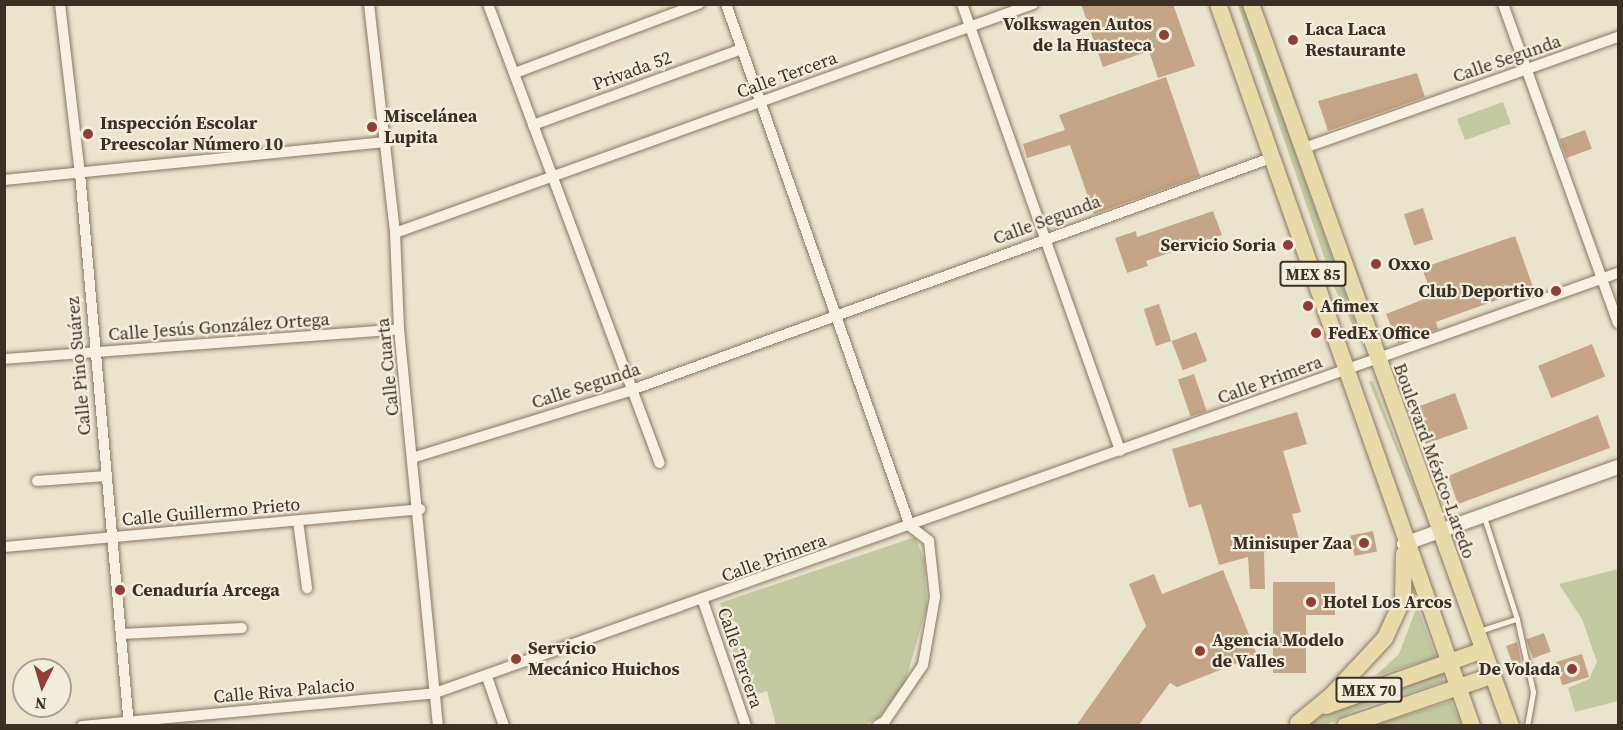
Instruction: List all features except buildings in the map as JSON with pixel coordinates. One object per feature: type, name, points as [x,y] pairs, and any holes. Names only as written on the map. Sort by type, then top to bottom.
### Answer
[{"type":"main road","name":"MEX 85","points":[[1218,4],[1348,370],[1404,544],[1448,663]]},
{"type":"main road","name":"Boulevard México-Laredo","points":[[1251,4],[1304,148],[1376,358],[1511,726]]},
{"type":"main road","points":[[1296,724],[1331,696],[1385,638],[1403,599],[1404,544]]},
{"type":"main road","name":"MEX 70","points":[[1296,724],[1325,706],[1483,650]]},
{"type":"main road","points":[[1448,663],[1472,726]]},
{"type":"main road","name":"MEX 70","points":[[1346,726],[1491,676]]},
{"type":"street","name":"Calle Pino Suárez","points":[[60,4],[80,173],[93,353],[129,724]]},
{"type":"street","name":"Calle Cuarta","points":[[369,4],[382,142],[395,233],[399,329],[415,457],[438,726]]},
{"type":"street","points":[[488,4],[553,177],[629,391],[660,463]]},
{"type":"street","points":[[514,73],[699,4]]},
{"type":"street","points":[[726,4],[763,101],[834,315],[910,526],[929,541],[935,597],[923,665],[885,721],[877,726]]},
{"type":"street","points":[[962,4],[1047,238],[1120,451]]},
{"type":"street","name":"Calle Tercera","points":[[395,233],[1033,4]]},
{"type":"street","points":[[1503,4],[1618,323]]},
{"type":"street","name":"Calle Segunda","points":[[1304,148],[1618,38]]},
{"type":"street","name":"Privada 52","points":[[533,125],[742,49]]},
{"type":"street","points":[[4,180],[382,142]]},
{"type":"street","name":"Calle Segunda","points":[[415,457],[629,391],[1271,158]]},
{"type":"street","name":"Calle Primera","points":[[487,677],[1618,273]]},
{"type":"street","name":"Calle Jesús González Ortega","points":[[4,359],[399,329]]},
{"type":"street","points":[[1404,544],[1438,530],[1484,517],[1618,466]]},
{"type":"street","points":[[37,481],[106,476]]},
{"type":"street","name":"Calle Guillermo Prieto","points":[[4,548],[420,509]]},
{"type":"street","points":[[298,520],[307,588]]},
{"type":"street","name":"Calle Tercera","points":[[703,601],[746,726]]},
{"type":"street","points":[[121,634],[242,628]]},
{"type":"street","points":[[487,677],[504,726]]},
{"type":"street","name":"Calle Riva Palacio","points":[[82,726],[129,724],[435,693],[487,677]]},
{"type":"lane","points":[[1484,517],[1517,619],[1533,692],[1527,726]]},
{"type":"lane","points":[[1476,632],[1517,619]]},
{"type":"green space","points":[[1238,5],[1243,5],[1364,348],[1335,289]]},
{"type":"green space","points":[[1503,102],[1511,124],[1465,140],[1457,119]]},
{"type":"green space","points":[[1373,381],[1421,506],[1420,507],[1369,382]]},
{"type":"green space","points":[[915,537],[924,559],[927,606],[905,683],[880,716],[865,725],[776,725],[767,691],[745,698],[720,603]]},
{"type":"green space","points":[[1618,569],[1618,701],[1575,712],[1568,688],[1589,679],[1597,662],[1582,619],[1559,584]]},
{"type":"green space","points":[[1417,606],[1436,657],[1375,676],[1399,654]]},
{"type":"green space","points":[[1436,673],[1443,674],[1443,682],[1353,711],[1327,725],[1308,726],[1323,715]]},
{"type":"green space","points":[[1451,701],[1462,725],[1372,726]]},
{"type":"place","name":"Volkswagen Autos de la Huasteca","points":[[1164,35]]},
{"type":"place","name":"Laca Laca Restaurante","points":[[1293,40]]},
{"type":"place","name":"Miscelánea Lupita","points":[[372,127]]},
{"type":"place","name":"Inspección Escolar Preescolar Número 10","points":[[88,134]]},
{"type":"place","name":"Servicio Soria","points":[[1288,245]]},
{"type":"place","name":"Oxxo","points":[[1376,264]]},
{"type":"place","name":"Club Deportivo","points":[[1556,291]]},
{"type":"place","name":"Afimex","points":[[1308,306]]},
{"type":"place","name":"FedEx Office","points":[[1316,333]]},
{"type":"place","name":"Minisuper Zaa","points":[[1364,543]]},
{"type":"place","name":"Cenaduría Arcega","points":[[120,590]]},
{"type":"place","name":"Hotel Los Arcos","points":[[1311,602]]},
{"type":"place","name":"Agencia Modelo de Valles","points":[[1200,651]]},
{"type":"place","name":"Servicio Mecánico Huichos","points":[[516,659]]},
{"type":"place","name":"De Volada","points":[[1572,669]]}]
